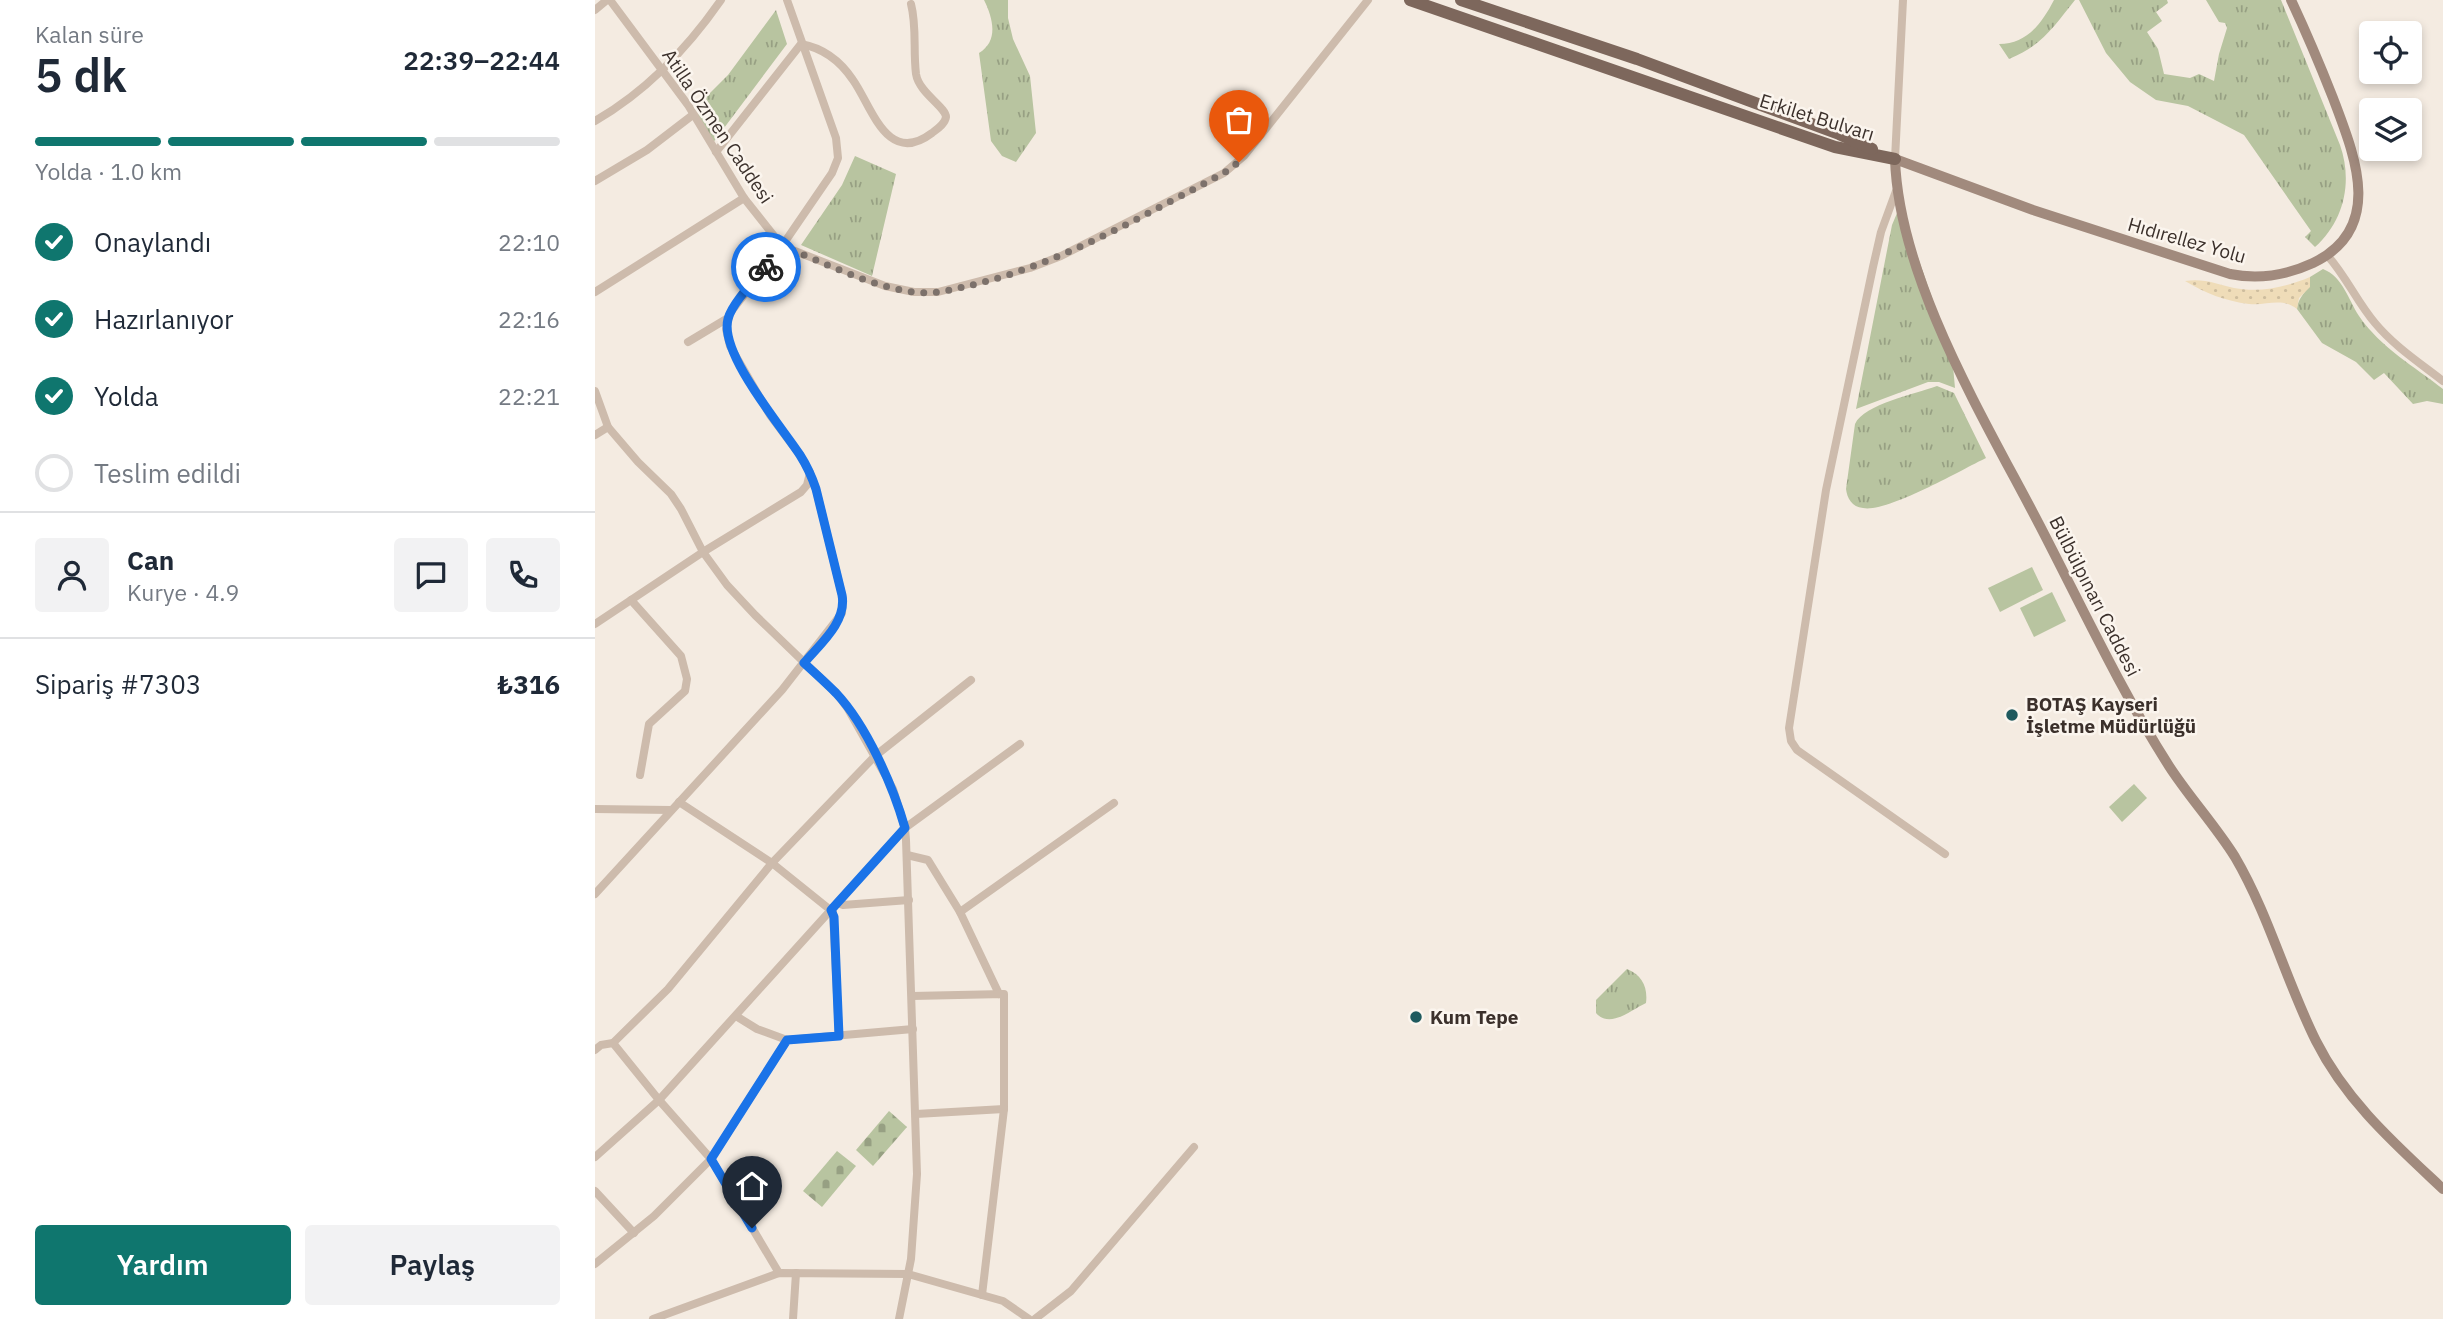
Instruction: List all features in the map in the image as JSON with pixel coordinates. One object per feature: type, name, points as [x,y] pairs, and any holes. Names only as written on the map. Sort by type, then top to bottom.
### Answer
[{"type":"main road","name":"Erkilet Bulvarı","points":[[1410,0],[1835,146],[1895,159]]},
{"type":"main road","name":"Erkilet Bulvarı","points":[[1461,0],[1649,64],[1839,134],[1895,159]]},
{"type":"street","points":[[595,10],[608,0]]},
{"type":"street","name":"Atilla Özmen Caddesi","points":[[608,0],[694,114],[744,198],[782,246],[875,283],[922,293],[946,291],[980,283],[1051,260],[1233,167],[1368,0]]},
{"type":"street","points":[[595,121],[633,96],[663,71],[698,33],[721,0]]},
{"type":"street","points":[[688,342],[728,318],[832,173],[838,151],[836,138],[787,0]]},
{"type":"street","points":[[1895,159],[1903,0]]},
{"type":"street","name":"Hıdırellez Yolu","points":[[1895,159],[2033,210],[2230,274],[2253,277],[2287,273],[2327,255],[2341,241],[2355,216],[2359,197],[2358,171],[2329,88],[2291,0]]},
{"type":"street","points":[[801,44],[821,50],[845,69],[855,82],[874,120],[886,132],[905,142],[921,140],[944,123],[946,115],[918,82],[915,23],[911,4]]},
{"type":"street","points":[[716,152],[801,44]]},
{"type":"street","points":[[595,181],[647,150],[694,114]]},
{"type":"street","name":"Bülbülpınarı Caddesi","points":[[1895,159],[1896,191],[1910,245],[1929,300],[1976,403],[2129,700],[2171,768],[2224,839],[2250,884],[2317,1043],[2338,1078],[2362,1109],[2443,1189]]},
{"type":"street","points":[[1896,191],[1881,232],[1826,490],[1790,734],[1797,750],[1945,855]]},
{"type":"street","points":[[595,292],[744,198]]},
{"type":"street","points":[[2327,255],[2348,281],[2375,324],[2443,381]]},
{"type":"street","points":[[595,894],[804,663],[840,618],[843,604],[810,472],[770,415],[730,346],[726,334],[728,318]]},
{"type":"street","points":[[595,391],[608,427],[638,462],[671,494],[703,552],[740,600],[837,694],[876,756],[893,789],[905,828],[907,855],[916,1114],[916,1194],[908,1274],[899,1319]]},
{"type":"street","points":[[595,435],[608,427]]},
{"type":"street","points":[[595,624],[703,552],[801,492],[809,481],[810,472]]},
{"type":"street","points":[[631,600],[681,656],[687,679],[685,691],[649,724],[641,775]]},
{"type":"street","points":[[595,1050],[601,1045],[613,1043],[668,989],[772,863],[876,756],[971,680]]},
{"type":"street","points":[[595,1157],[659,1101],[905,828],[1020,744]]},
{"type":"street","points":[[679,802],[834,907],[908,900]]},
{"type":"street","points":[[960,912],[1114,803]]},
{"type":"street","points":[[595,809],[671,810]]},
{"type":"street","points":[[907,855],[928,860],[960,912],[999,994]]},
{"type":"street","points":[[834,907],[839,1036]]},
{"type":"street","points":[[912,996],[1004,994],[1003,1109],[982,1295]]},
{"type":"street","points":[[736,1016],[757,1029],[787,1040],[913,1029]]},
{"type":"street","points":[[595,1264],[634,1233],[711,1159],[787,1040]]},
{"type":"street","points":[[613,1043],[659,1101],[711,1159],[779,1273]]},
{"type":"street","points":[[916,1114],[1003,1109]]},
{"type":"street","points":[[1035,1319],[1071,1291],[1194,1147]]},
{"type":"street","points":[[595,1191],[634,1233]]},
{"type":"street","points":[[653,1319],[779,1273],[796,1273],[908,1274],[1003,1301],[1029,1319]]},
{"type":"street","points":[[793,1319],[796,1273]]},
{"type":"green space","points":[[984,0],[1008,0],[1008,18],[1013,39],[1030,76],[1036,133],[1016,162],[1002,156],[991,141],[979,53],[992,36],[992,22]]},
{"type":"green space","points":[[2054,0],[2075,0],[2039,41],[2009,59],[1999,44],[2018,40],[2033,31]]},
{"type":"green space","points":[[2079,0],[2167,0],[2168,3],[2156,12],[2162,21],[2147,32],[2158,49],[2164,74],[2190,78],[2199,74],[2214,81],[2227,28],[2225,23],[2219,22],[2206,0],[2281,0],[2340,145],[2346,173],[2339,213],[2325,237],[2315,247],[2305,237],[2311,231],[2244,135],[2188,106],[2156,100],[2130,82],[2106,53]]},
{"type":"green space","points":[[776,10],[787,44],[712,144],[694,109],[728,75]]},
{"type":"green space","points":[[855,156],[896,174],[872,276],[801,245],[842,185]]},
{"type":"green space","points":[[1900,206],[1952,355],[1955,388],[1939,382],[1928,382],[1856,409],[1892,225]]},
{"type":"green space","points":[[2323,269],[2336,277],[2359,316],[2377,337],[2443,389],[2443,404],[2427,401],[2413,404],[2384,373],[2374,380],[2356,362],[2322,343],[2297,309],[2309,286],[2310,277]]},
{"type":"green space","points":[[1937,386],[1954,393],[1986,458],[1889,504],[1863,508],[1853,504],[1846,489],[1855,424],[1860,417],[1879,405]]},
{"type":"green space","points":[[2032,567],[2043,590],[2000,612],[1988,588]]},
{"type":"green space","points":[[2052,592],[2066,621],[2034,637],[2020,608]]},
{"type":"green space","points":[[2134,784],[2147,798],[2122,822],[2109,807]]},
{"type":"green space","points":[[1627,969],[1643,982],[1646,1003],[1621,1017],[1602,1017],[1596,1013],[1596,1000]]},
{"type":"green space","points":[[889,1111],[907,1127],[873,1166],[856,1150]]},
{"type":"green space","points":[[837,1151],[856,1166],[822,1207],[803,1191]]},
{"type":"sand","points":[[2310,277],[2310,287],[2299,298],[2297,309],[2285,303],[2249,304],[2232,301],[2185,281],[2204,281],[2254,290],[2283,286]]},
{"type":"way so far","points":[[766,267],[782,246],[885,286],[914,292],[946,291],[989,281],[1051,260],[1224,173],[1239,162]]},
{"type":"place","name":"BOTAŞ Kayseri İşletme Müdürlüğü","points":[[2012,715]]},
{"type":"place","name":"Kum Tepe","points":[[1416,1017]]},
{"type":"route","points":[[752,1228],[711,1159],[787,1040],[839,1036],[834,917],[831,910],[905,828],[893,789],[857,723],[837,694],[804,663],[840,618],[843,608],[842,595],[810,472],[770,415],[732,351],[726,334],[730,313],[766,267]]}]
